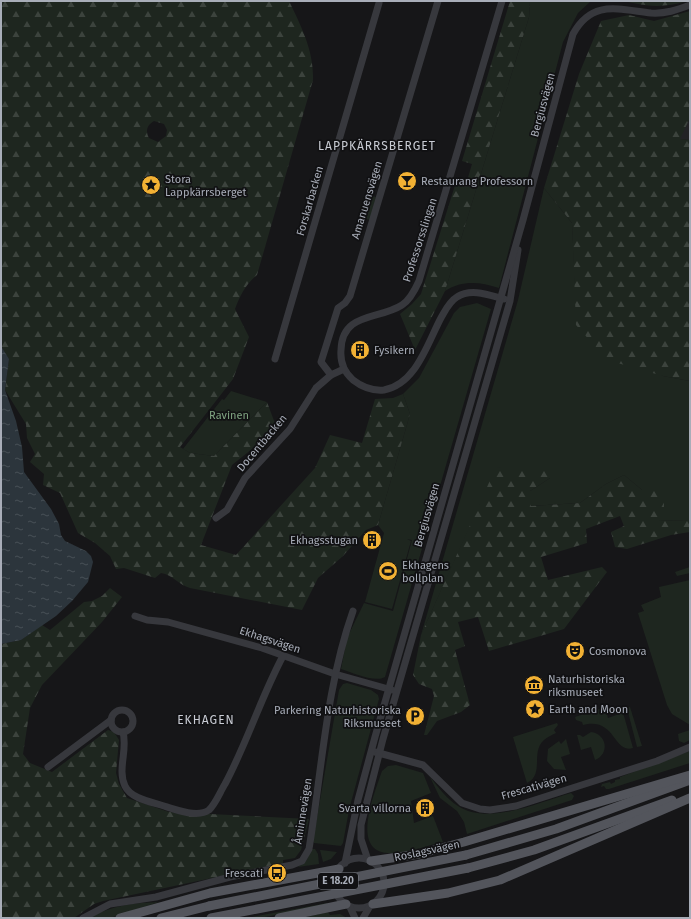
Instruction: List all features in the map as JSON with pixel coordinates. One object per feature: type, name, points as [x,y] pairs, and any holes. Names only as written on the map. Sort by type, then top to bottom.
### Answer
[{"type":"main road","points":[[370,861],[412,855],[464,842],[690,775]]},
{"type":"main road","name":"Roslagsvägen","points":[[161,918],[209,906],[466,855],[556,829],[690,780]]},
{"type":"main road","name":"E 18.20","points":[[211,918],[468,868],[534,850],[690,794]]},
{"type":"main road","points":[[371,905],[448,893],[500,880],[690,798]]},
{"type":"main road","points":[[120,918],[210,893],[342,866]]},
{"type":"main road","points":[[278,918],[348,906]]},
{"type":"street","name":"Amanuensvägen","points":[[331,375],[321,362],[338,308],[345,303],[350,296],[438,1]]},
{"type":"street","name":"Professorsslingan","points":[[344,369],[341,345],[347,330],[354,323],[401,306],[415,291],[502,1]]},
{"type":"street","name":"Forskarbacken","points":[[275,359],[379,3]]},
{"type":"street","points":[[599,3],[662,13],[690,5]]},
{"type":"street","name":"Bergiusvägen","points":[[342,866],[388,689],[523,220],[573,34],[585,14],[599,3]]},
{"type":"street","name":"Bergiusvägen","points":[[370,861],[361,839],[361,825],[380,753],[510,300],[523,220]]},
{"type":"street","points":[[344,369],[360,386],[380,390],[390,389],[407,378],[414,370],[434,330],[455,298],[461,294],[474,293],[510,300]]},
{"type":"street","name":"Docentbacken","points":[[216,518],[227,510],[245,478],[290,429],[316,388],[331,375],[344,369]]},
{"type":"street","name":"Åminnevägen","points":[[83,918],[110,904],[156,897],[230,877],[292,865],[302,861],[309,846],[335,674],[342,640],[353,611]]},
{"type":"street","name":"Ekhagsvägen","points":[[135,616],[147,620],[168,622],[262,648],[335,674],[398,691]]},
{"type":"street","points":[[123,732],[126,741],[122,775],[128,791],[135,796],[168,807],[197,814],[204,812],[214,802],[234,766],[283,656]]},
{"type":"street","points":[[48,767],[111,720],[117,712],[123,710],[129,713],[133,721],[130,728],[123,732]]},
{"type":"street","points":[[111,720],[115,729],[123,732]]},
{"type":"street","name":"Frescativägen","points":[[371,751],[423,765],[462,803],[480,809],[490,810],[516,806],[657,761],[690,748]]},
{"type":"street","points":[[355,918],[348,906],[337,894],[334,886],[335,877],[342,866],[356,858],[370,861],[380,870],[384,882],[381,894],[371,905],[363,918]]},
{"type":"street","points":[[348,906],[360,908],[371,905]]},
{"type":"shaded area","points":[[690,118],[690,140],[679,139]]},
{"type":"green space","points":[[1,1],[289,1],[306,39],[313,69],[313,80],[257,275],[243,291],[235,309],[249,337],[233,379],[180,447],[190,453],[214,456],[267,402],[277,429],[232,465],[201,545],[236,555],[315,468],[330,435],[362,443],[375,399],[393,398],[403,394],[410,414],[378,525],[366,530],[343,556],[318,578],[302,610],[190,588],[161,573],[155,578],[124,568],[116,569],[110,556],[95,543],[78,533],[60,493],[43,485],[44,474],[30,462],[35,454],[27,438],[26,424],[5,390],[9,359],[1,346]],"holes":[[[154,121],[164,124],[167,130],[166,136],[158,142],[149,138],[147,128],[150,124]]]},
{"type":"green space","points":[[510,1],[530,1],[529,17],[445,291],[415,350],[400,314],[421,294],[457,179],[467,181],[472,164],[462,161]]},
{"type":"green space","points":[[530,1],[590,2],[578,13],[563,42],[499,288],[485,284],[471,283],[458,285],[445,291],[529,17]]},
{"type":"green space","points":[[624,1],[687,1],[671,5],[656,6],[640,5]]},
{"type":"green space","points":[[690,11],[690,118],[680,139],[690,140],[690,381],[663,376],[607,360],[576,325],[572,223],[544,188],[579,74],[601,21],[629,15],[654,21]]},
{"type":"green space","points":[[544,188],[572,223],[577,325],[663,376],[690,381],[690,520],[659,521],[642,490],[624,475],[606,484],[580,503],[530,506],[530,491],[550,478],[497,467],[421,635],[518,300]]},
{"type":"green space","points":[[365,194],[376,197],[370,220],[358,217]]},
{"type":"green space","points":[[477,303],[491,309],[385,677],[376,679],[358,675],[341,669],[347,638],[364,603],[393,611],[412,540],[407,539],[411,541],[392,609],[365,602],[384,533],[378,525],[410,414],[403,394],[419,378],[454,313],[460,307]]},
{"type":"green space","name":"Ravinen","points":[[231,391],[267,402],[214,456],[190,453],[183,449],[222,399],[224,400]]},
{"type":"green space","points":[[496,467],[550,469],[550,478],[530,491],[531,506],[580,503],[606,484],[624,475],[642,490],[664,491],[664,509],[659,521],[690,520],[690,532],[671,535],[627,549],[615,547],[611,532],[624,526],[620,516],[586,529],[587,543],[541,557],[548,580],[602,567],[607,572],[564,629],[489,651],[478,617],[458,622],[465,646],[455,650],[470,705],[461,712],[437,721],[427,735],[424,735],[434,696],[432,689],[419,684],[413,675],[421,635]]},
{"type":"green space","points":[[690,567],[690,573],[677,576],[675,572]]},
{"type":"green space","points":[[690,580],[690,725],[672,714],[667,705],[638,613],[644,611],[641,605],[661,597],[659,587]]},
{"type":"green space","points":[[110,588],[122,597],[102,622],[42,685],[30,708],[23,754],[30,763],[52,772],[108,730],[114,732],[119,740],[116,773],[119,784],[127,798],[169,812],[309,819],[301,850],[295,858],[283,860],[283,863],[103,901],[94,904],[74,918],[1,918],[1,644],[21,640],[42,625],[50,630],[84,602],[92,601],[102,596]]},
{"type":"green space","points":[[347,683],[371,690],[378,695],[379,699],[349,810],[343,843],[341,846],[314,843],[313,841],[339,690],[343,684]]},
{"type":"green space","points":[[605,707],[608,718],[622,713],[633,748],[621,746],[608,730],[602,726],[594,724],[583,725],[582,722],[576,720],[575,717]]},
{"type":"green space","points":[[630,707],[642,746],[637,747],[627,708]]},
{"type":"green space","points":[[557,723],[558,725],[554,730],[556,733],[545,739],[540,745],[538,751],[537,769],[532,779],[527,783],[513,737]]},
{"type":"green space","points":[[690,730],[690,740],[684,743],[679,741],[678,734]]},
{"type":"green space","points":[[591,732],[600,736],[605,744],[603,753],[595,760],[591,747],[581,750],[577,735],[583,737]]},
{"type":"green space","points":[[566,739],[570,754],[561,757],[566,770],[554,769],[547,761],[548,749],[559,741],[561,744]]},
{"type":"green space","points":[[690,751],[690,763],[609,789],[606,789],[604,786],[601,787],[602,784],[610,782],[611,784],[615,782],[615,780],[620,779],[620,777]]},
{"type":"green space","points":[[396,765],[423,773],[431,793],[411,801],[414,823],[433,816],[443,842],[409,851],[388,853],[377,850],[370,842],[368,819],[382,771],[388,766]]},
{"type":"green space","points":[[430,777],[439,789],[458,806],[470,812],[484,814],[514,810],[571,793],[574,796],[572,800],[467,834],[464,822],[457,811],[440,798]]},
{"type":"green space","points":[[312,849],[315,849],[318,854],[319,864],[298,867],[306,861]]},
{"type":"green space","points":[[320,850],[337,852],[331,859],[323,862]]},
{"type":"green space","points":[[159,902],[110,918],[89,918],[115,907]]},
{"type":"green space","points":[[327,903],[327,905],[260,918],[246,918]]},
{"type":"green space","points":[[328,912],[330,915],[340,914],[347,918],[302,918]]},
{"type":"water","points":[[1,346],[9,359],[5,390],[16,421],[22,447],[24,472],[51,509],[59,524],[61,535],[65,541],[86,551],[91,556],[93,562],[88,582],[72,601],[56,616],[21,640],[1,644]]},
{"type":"place","name":"Restaurang Professorn","points":[[407,181]]},
{"type":"place","name":"Stora Lappkärrsberget","points":[[151,185]]},
{"type":"place","name":"Fysikern","points":[[360,350]]},
{"type":"place","name":"Ekhagsstugan","points":[[372,540]]},
{"type":"place","name":"Ekhagens bollplan","points":[[388,571]]},
{"type":"place","name":"Cosmonova","points":[[575,651]]},
{"type":"place","name":"Naturhistoriska riksmuseet","points":[[534,685]]},
{"type":"place","name":"Earth and Moon","points":[[535,709]]},
{"type":"place","name":"Parkering Naturhistoriska Riksmuseet","points":[[415,716]]},
{"type":"place","name":"Svarta villorna","points":[[425,808]]},
{"type":"place","name":"Frescati","points":[[277,873]]},
{"type":"district","name":"LAPPKÄRRSBERGET","points":[[377,146]]},
{"type":"district","name":"EKHAGEN","points":[[206,720]]}]
